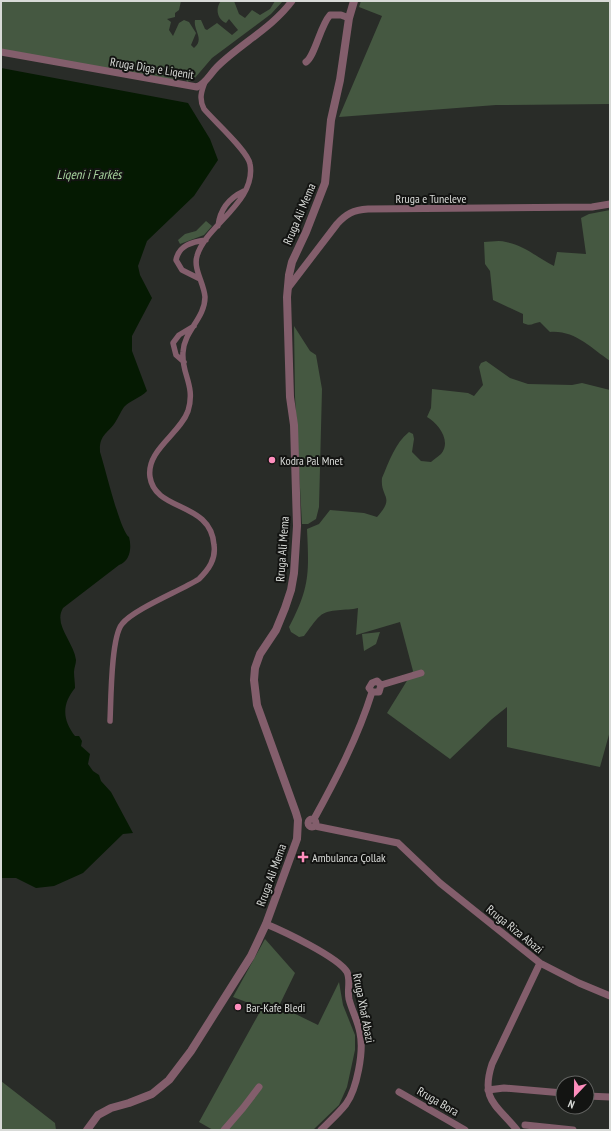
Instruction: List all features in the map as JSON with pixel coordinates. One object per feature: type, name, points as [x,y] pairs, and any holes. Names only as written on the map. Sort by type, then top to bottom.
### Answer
[{"type":"street","name":"Rruga Diga e Liqenit","points":[[1,52],[191,87],[200,86],[218,66],[282,14],[292,1]]},
{"type":"street","name":"Rruga Ali Mema","points":[[88,1130],[92,1121],[98,1115],[111,1108],[152,1094],[172,1076],[191,1051],[240,974],[266,924],[293,853],[298,826],[296,813],[257,705],[254,668],[260,654],[276,630],[291,590],[295,558],[296,511],[294,425],[290,398],[288,288],[292,262],[306,232],[325,184],[331,120],[340,80],[349,18],[354,1]]},
{"type":"street","points":[[306,62],[311,56],[322,27],[330,15],[341,15],[349,18]]},
{"type":"street","points":[[110,721],[115,648],[118,630],[129,618],[199,579],[207,571],[215,552],[214,540],[206,523],[190,510],[159,494],[152,484],[149,470],[155,454],[183,422],[188,412],[192,393],[184,362],[183,351],[188,337],[195,326],[204,305],[205,295],[196,262],[197,255],[206,240],[218,226],[220,213],[224,207],[237,194],[245,191],[250,177],[249,160],[204,109],[200,101],[206,80]]},
{"type":"street","name":"Rruga e Tuneleve","points":[[288,288],[337,224],[345,215],[352,211],[368,209],[592,207],[610,204]]},
{"type":"street","points":[[200,280],[182,270],[176,260],[180,250],[194,242],[206,240]]},
{"type":"street","points":[[184,362],[176,355],[173,343],[179,335],[195,326]]},
{"type":"street","points":[[312,823],[341,768],[365,714],[372,692],[369,688],[372,682],[377,681],[381,685],[421,673]]},
{"type":"street","name":"Rruga Riza Abazi","points":[[298,826],[312,823],[398,843],[440,883],[540,963],[492,1064],[488,1077],[488,1090]]},
{"type":"street","name":"Rruga Xhaf Abazi","points":[[266,924],[291,935],[320,951],[343,967],[348,978],[348,997],[361,1035],[362,1048],[351,1095],[347,1103],[321,1130]]},
{"type":"street","points":[[540,963],[579,983],[610,996]]},
{"type":"street","points":[[224,1130],[259,1087]]},
{"type":"street","points":[[518,1130],[492,1103],[488,1090],[504,1088],[555,1092]]},
{"type":"street","name":"Rruga Bora","points":[[399,1092],[465,1130]]},
{"type":"street","points":[[595,1096],[610,1097]]},
{"type":"street","points":[[525,1125],[573,1130]]},
{"type":"shaded area","points":[[1,1],[181,1],[179,10],[175,13],[175,17],[167,19],[171,22],[169,30],[173,36],[179,23],[184,20],[189,22],[196,33],[191,45],[194,48],[199,41],[195,20],[201,20],[205,29],[207,30],[217,23],[232,35],[238,30],[229,19],[226,23],[219,16],[218,7],[221,1],[234,1],[239,14],[245,18],[252,10],[260,15],[270,9],[275,1],[283,1],[271,14],[212,58],[194,79],[187,82],[184,72],[178,72],[178,82],[1,49]]},
{"type":"shaded area","points":[[361,1],[610,1],[610,104],[496,105],[339,117],[382,16],[359,7]]},
{"type":"shaded area","points":[[610,210],[610,361],[575,337],[559,332],[550,332],[540,322],[530,325],[523,323],[523,314],[493,300],[490,271],[485,264],[484,242],[501,241],[519,246],[554,266],[557,252],[586,254],[581,218],[589,214]]},
{"type":"shaded area","points":[[206,221],[212,226],[204,235],[180,244],[178,240],[185,234],[196,231]]},
{"type":"shaded area","points":[[294,326],[310,351],[316,355],[322,389],[319,507],[316,519],[308,524],[302,524],[295,396]]},
{"type":"shaded area","points":[[486,361],[510,378],[528,384],[572,385],[582,383],[610,390],[610,731],[600,767],[507,747],[507,707],[492,719],[450,759],[387,713],[413,671],[400,622],[356,635],[358,608],[324,613],[316,620],[304,636],[299,637],[291,632],[289,627],[301,601],[307,580],[307,529],[319,524],[330,510],[364,513],[377,517],[386,505],[382,478],[393,453],[404,436],[409,432],[413,434],[414,439],[412,452],[421,461],[431,462],[441,454],[444,449],[445,444],[442,433],[435,423],[427,417],[431,408],[432,389],[468,393],[474,396],[483,385],[479,367],[481,363]]},
{"type":"shaded area","points":[[380,632],[376,644],[364,651],[362,634]]},
{"type":"shaded area","points":[[265,939],[295,973],[279,1006],[318,1025],[339,982],[343,1005],[355,1035],[355,1050],[347,1087],[339,1105],[313,1130],[213,1130],[199,1122],[262,1008],[233,997]]},
{"type":"shaded area","points":[[1,1081],[55,1123],[56,1130],[1,1130]]},
{"type":"water","name":"Liqeni i Farkës","points":[[1,68],[188,103],[210,139],[218,160],[194,196],[147,241],[138,266],[140,275],[152,298],[132,336],[132,351],[147,391],[124,407],[116,421],[101,441],[100,446],[100,452],[117,511],[125,532],[129,537],[130,550],[128,557],[123,563],[63,608],[61,614],[62,627],[72,647],[76,660],[74,672],[75,688],[66,706],[66,718],[75,736],[79,736],[82,741],[81,746],[90,754],[88,764],[93,771],[99,775],[101,781],[111,792],[133,833],[123,834],[83,873],[54,886],[36,888],[16,878],[1,878]]},
{"type":"place","name":"Kodra Pal Mnet","points":[[272,460]]},
{"type":"place","name":"Ambulanca Çollak","points":[[303,857]]},
{"type":"place","name":"Bar-Kafe Bledi","points":[[238,1007]]}]
